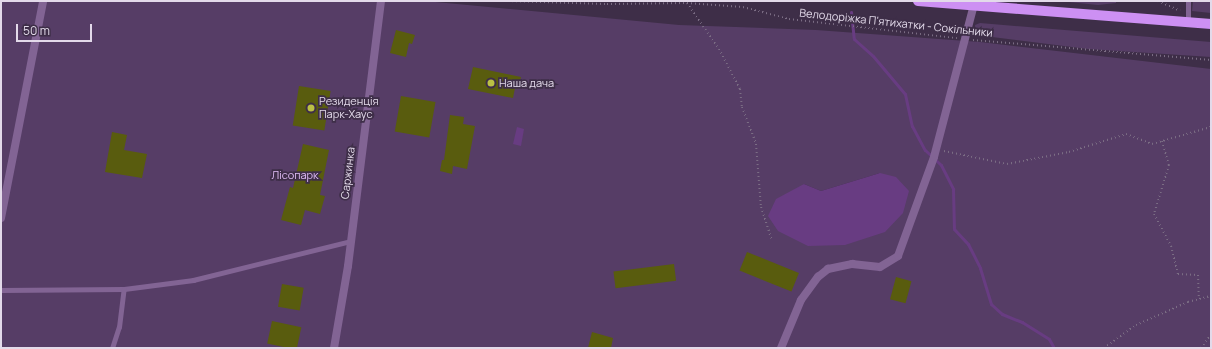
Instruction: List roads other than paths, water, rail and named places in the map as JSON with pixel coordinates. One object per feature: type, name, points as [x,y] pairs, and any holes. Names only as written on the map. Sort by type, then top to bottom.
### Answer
[{"type":"main road","points":[[918,1],[975,3],[1187,18],[1211,24]]},
{"type":"street","points":[[1,218],[42,1]]},
{"type":"street","name":"Саржинка","points":[[334,348],[351,241],[381,1]]},
{"type":"street","points":[[781,348],[801,300],[818,277],[828,269],[852,264],[880,267],[898,256],[928,178],[964,39],[975,3]]},
{"type":"lane","points":[[1187,18],[1188,1]]},
{"type":"lane","points":[[1,290],[124,289],[193,280],[351,241]]},
{"type":"lane","points":[[112,348],[119,327],[124,289]]},
{"type":"waterway","points":[[851,12],[854,39],[873,56],[905,94],[912,126],[925,150],[941,165],[953,189],[954,229],[968,244],[980,268],[991,304],[1002,314],[1022,322],[1049,339],[1054,348]]},
{"type":"place","name":"Наша дача","points":[[491,83]]},
{"type":"place","name":"Резиденція Парк-Хаус","points":[[311,108]]},
{"type":"park label","name":"Лісопарк","points":[[295,175]]}]
